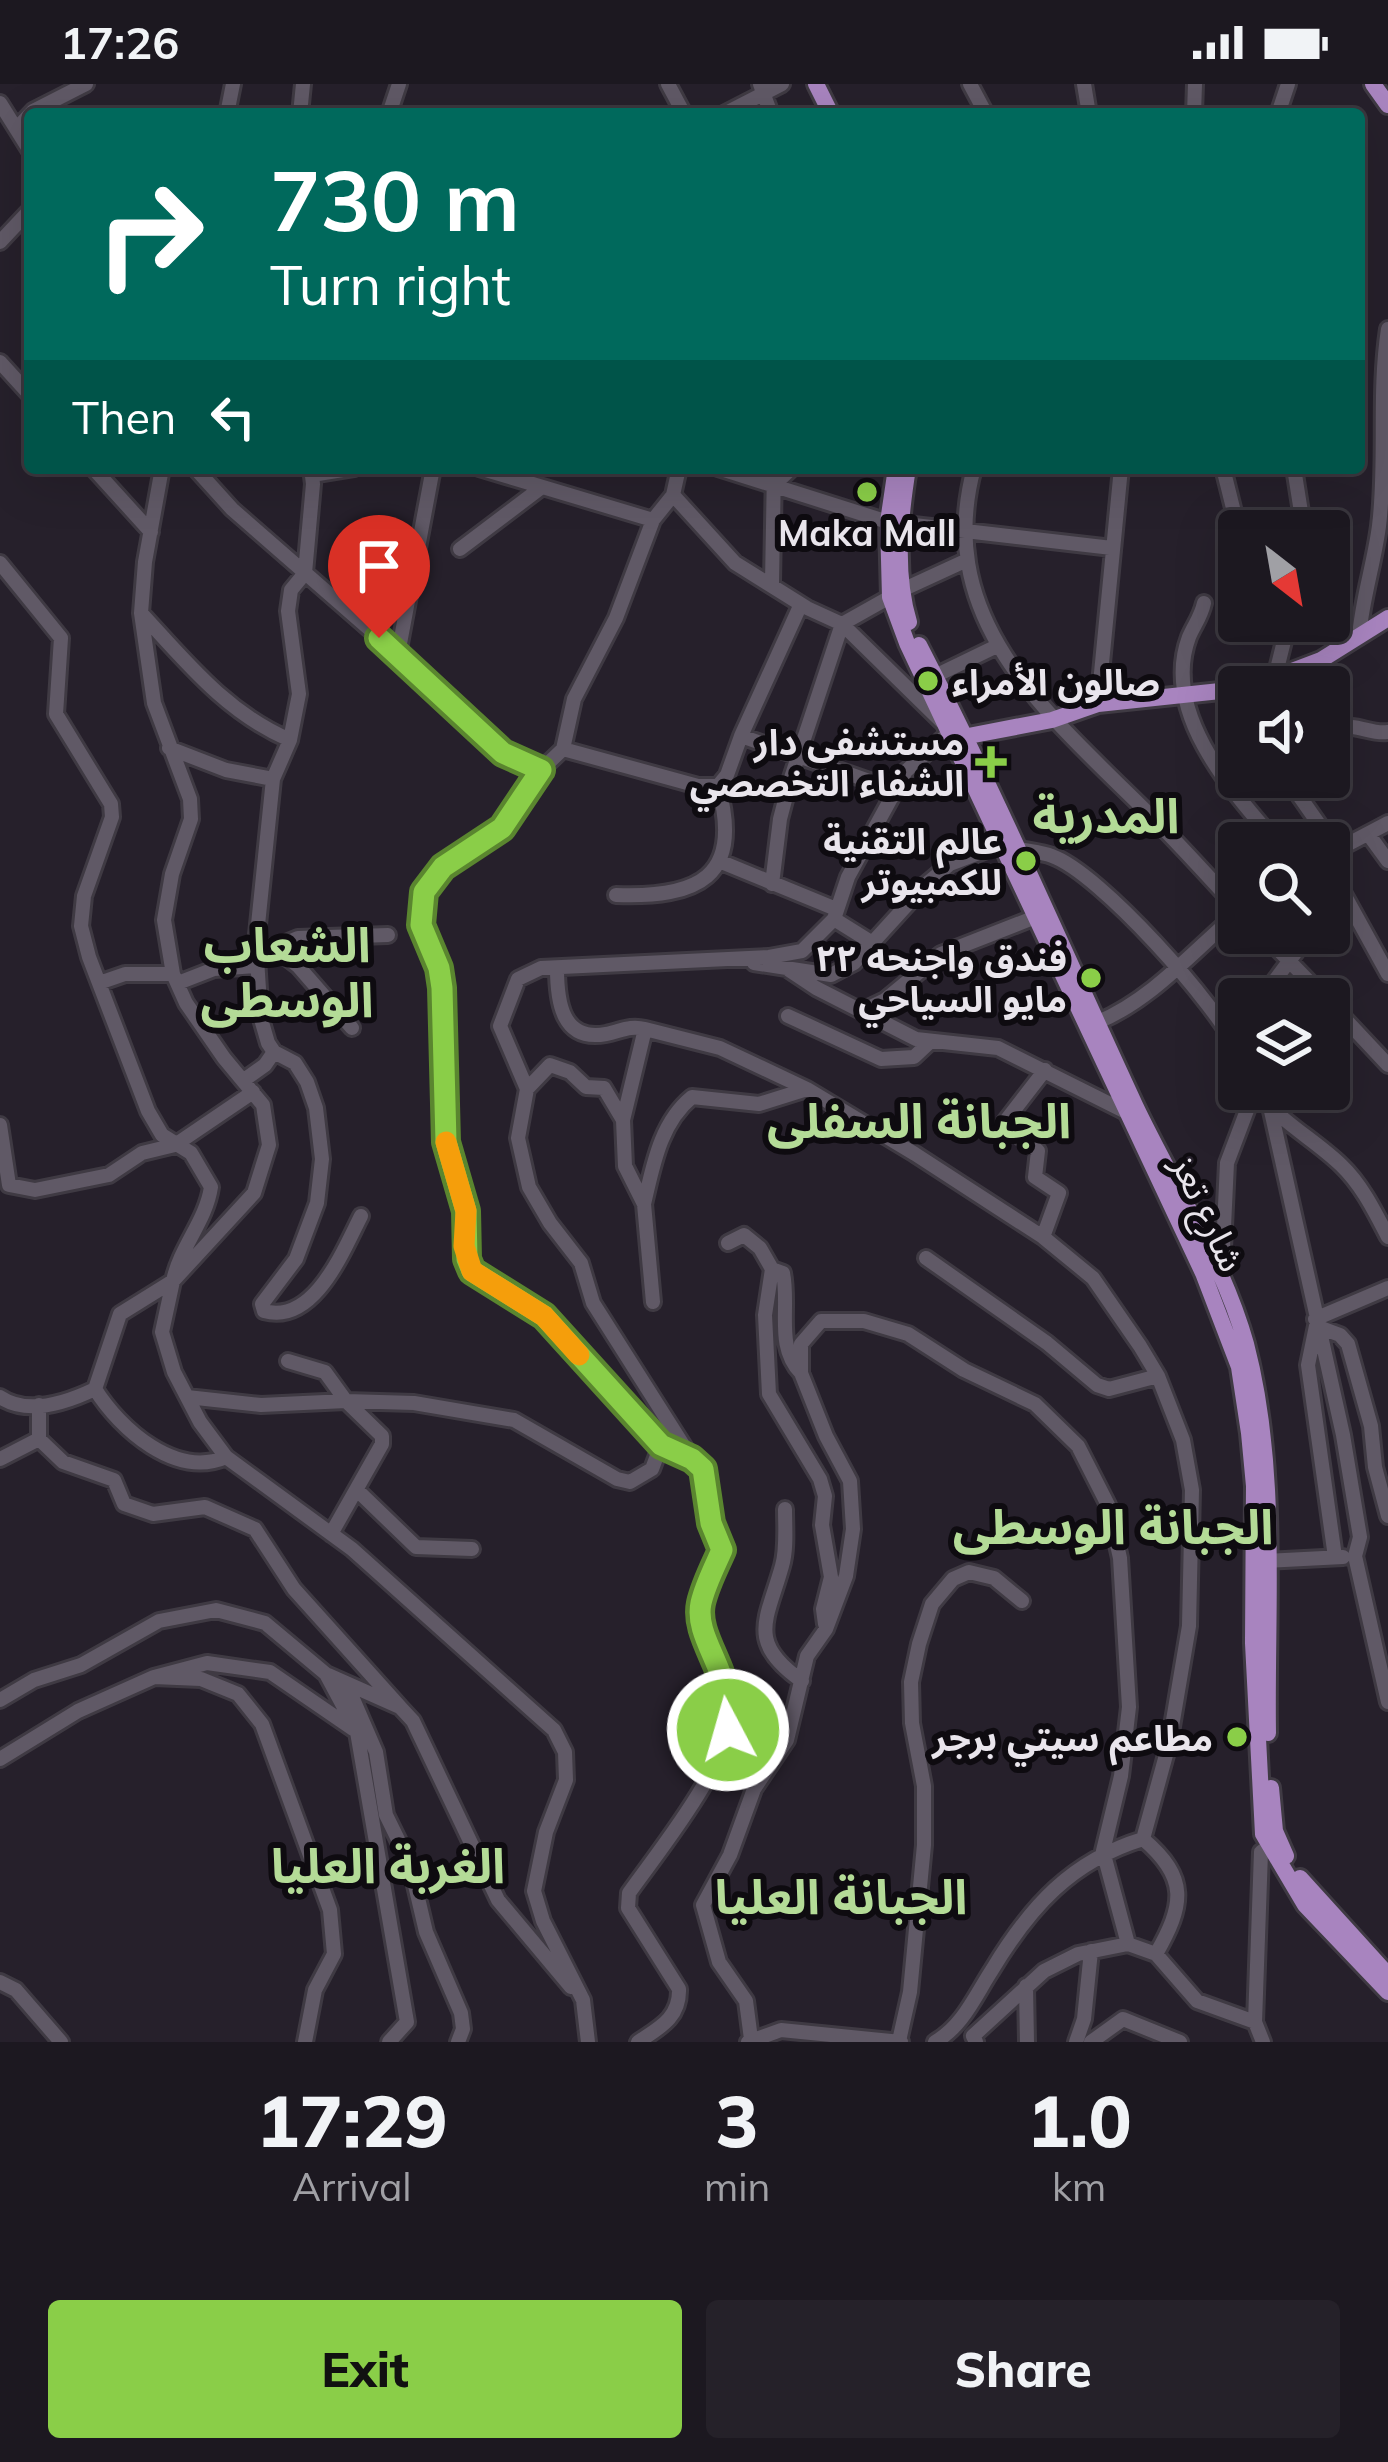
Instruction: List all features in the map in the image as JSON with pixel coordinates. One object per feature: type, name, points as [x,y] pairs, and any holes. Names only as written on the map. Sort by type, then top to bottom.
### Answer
[{"type":"main road","points":[[1372,84],[1387,103]]},
{"type":"main road","name":"شارع تعز","points":[[896,474],[896,594],[952,733],[1098,1022],[1130,1109]]},
{"type":"main road","name":"شارع تعز","points":[[894,522],[906,474]]},
{"type":"main road","name":"شارع تعز","points":[[896,594],[935,676],[952,733]]},
{"type":"main road","points":[[1308,666],[1388,618]]},
{"type":"main road","points":[[952,733],[1052,720],[1098,704],[1218,690]]},
{"type":"main road","name":"شارع تعز","points":[[1008,847],[1033,918],[1209,1270],[1239,1367],[1260,1561],[1258,1763],[1263,1834],[1274,1843],[1305,1905],[1382,1970],[1388,1992]]},
{"type":"street","points":[[39,108],[86,84]]},
{"type":"street","points":[[733,108],[762,88],[782,84]]},
{"type":"street","points":[[0,103],[24,140]]},
{"type":"street","points":[[17,128],[24,121]]},
{"type":"street","points":[[0,242],[24,216]]},
{"type":"street","points":[[1359,637],[1362,598],[1379,527],[1381,376],[1388,329]]},
{"type":"street","points":[[1,367],[24,389]]},
{"type":"street","points":[[98,474],[151,532]]},
{"type":"street","points":[[0,1397],[39,1405],[67,1402],[95,1389],[120,1315],[173,1281],[254,1193],[269,1145],[263,1106],[205,1031],[176,978],[164,920],[172,874],[191,819],[190,799],[154,703],[141,613],[161,474]]},
{"type":"street","points":[[200,474],[232,509],[503,753],[541,770]]},
{"type":"street","points":[[311,474],[305,573],[291,590],[287,611],[299,694],[290,740],[273,779],[257,960],[261,1019],[274,1052],[295,1063],[308,1082],[322,1159],[317,1203],[296,1259],[262,1304],[264,1311],[297,1309],[314,1294],[361,1216]]},
{"type":"street","points":[[398,654],[432,474]]},
{"type":"street","points":[[497,474],[653,520]]},
{"type":"street","points":[[678,474],[673,495],[653,520],[616,618],[574,699],[563,749],[541,770],[502,828],[443,867],[424,892],[421,925],[439,968],[446,1142],[466,1211],[464,1246],[472,1271],[544,1316],[661,1445],[692,1459]]},
{"type":"street","points":[[738,474],[894,522],[1112,548]]},
{"type":"street","points":[[772,584],[774,474]]},
{"type":"street","points":[[774,485],[786,474]]},
{"type":"street","points":[[972,474],[966,499],[965,561],[997,646],[1052,720],[1218,890]]},
{"type":"street","points":[[1098,704],[1120,474]]},
{"type":"street","points":[[1224,474],[1234,510]]},
{"type":"street","points":[[1295,474],[1301,510]]},
{"type":"street","points":[[460,549],[542,488]]},
{"type":"street","points":[[527,1089],[500,1026],[518,979],[541,968],[802,951],[835,914],[848,877],[895,790],[918,758],[952,733],[842,624],[735,563],[673,495]]},
{"type":"street","points":[[772,884],[780,819],[842,624],[965,561]]},
{"type":"street","points":[[0,563],[61,638],[56,714],[111,804],[110,830],[88,882],[81,926],[99,983],[148,1111],[162,1135],[190,1154],[211,1187],[209,1200],[177,1261],[162,1332],[174,1372],[226,1456],[331,1534],[554,1730],[565,1752],[566,1780],[546,1832],[534,1891],[543,1921],[583,2000],[588,2042]]},
{"type":"street","points":[[718,786],[727,775],[801,604]]},
{"type":"street","points":[[1204,604],[1188,639],[1184,693],[1194,732],[1261,822]]},
{"type":"street","points":[[141,613],[225,700],[256,726],[290,740]]},
{"type":"street","points":[[935,676],[997,646]]},
{"type":"street","points":[[1350,726],[1388,732]]},
{"type":"street","points":[[741,736],[895,790]]},
{"type":"street","points":[[168,748],[226,770],[273,779]]},
{"type":"street","points":[[563,749],[698,786],[718,786]]},
{"type":"street","points":[[616,895],[680,892],[697,885],[719,861],[724,844],[724,808],[718,786]]},
{"type":"street","points":[[1350,844],[1388,823]]},
{"type":"street","points":[[1369,835],[1388,861]]},
{"type":"street","points":[[727,958],[831,976],[854,963],[950,864],[1008,847],[1054,856],[1089,879],[1195,984],[1218,1016]]},
{"type":"street","points":[[719,861],[835,914],[874,944]]},
{"type":"street","points":[[1350,909],[1388,974]]},
{"type":"street","points":[[862,1011],[885,1000],[940,954],[1033,918]]},
{"type":"street","points":[[1098,1022],[1122,1012],[1218,930]]},
{"type":"street","points":[[99,983],[125,974],[176,978],[257,960],[273,947],[298,938],[388,935]]},
{"type":"street","points":[[273,947],[298,966],[352,1028]]},
{"type":"street","points":[[1282,954],[1306,978]]},
{"type":"street","points":[[1276,978],[1294,954]]},
{"type":"street","points":[[557,968],[557,999],[573,1030],[602,1035],[634,1026],[720,1048],[807,1089],[1043,1237],[1106,1294],[1158,1376],[1184,1440],[1192,1490],[1189,1626],[1169,1744],[1142,1839]]},
{"type":"street","points":[[789,970],[916,1039],[998,1048],[1130,1109]]},
{"type":"street","points":[[788,1016],[881,1059],[914,1057],[931,1041]]},
{"type":"street","points":[[1350,1024],[1388,1065]]},
{"type":"street","points":[[644,1204],[625,1166],[623,1120],[645,1029]]},
{"type":"street","points":[[0,1125],[9,1185],[22,1190],[84,1182],[123,1168],[142,1153],[175,1145],[248,1086],[274,1052]]},
{"type":"street","points":[[623,1120],[604,1088],[586,1087],[570,1072],[550,1065],[527,1089],[518,1138],[529,1186],[581,1263],[593,1303],[692,1459],[703,1469],[711,1523],[722,1550],[700,1605],[701,1620],[724,1677],[731,1710],[728,1730],[695,1799],[629,1892],[628,1908],[679,1989],[669,2021],[638,2042]]},
{"type":"street","points":[[1043,1237],[1059,1192],[1035,1177],[1034,1145],[1004,1124],[1045,1070]]},
{"type":"street","points":[[653,1302],[644,1204],[656,1153],[673,1117],[692,1097],[758,1104],[807,1089]]},
{"type":"street","points":[[1209,1270],[1223,1248],[1227,1163],[1248,1110]]},
{"type":"street","points":[[1271,1111],[1345,1168],[1388,1237]]},
{"type":"street","points":[[1271,1111],[1346,1455],[1360,1537],[1355,1556],[1388,1702]]},
{"type":"street","points":[[728,1243],[744,1235],[760,1248],[772,1269],[765,1315],[770,1394],[820,1479],[825,1496],[822,1526],[831,1576],[823,1609],[826,1629]]},
{"type":"street","points":[[926,1258],[1048,1343],[1097,1385],[1109,1389],[1158,1376]]},
{"type":"street","points":[[772,1269],[783,1273],[787,1293],[784,1328],[789,1360],[801,1373],[850,1481],[853,1529],[846,1576],[826,1629],[807,1656],[788,1740],[754,1789],[730,1855],[703,1905],[719,1962],[746,2001],[749,2040],[781,2030],[900,2042],[910,1992],[924,1845],[920,1756],[912,1723],[911,1682],[919,1645],[932,1604],[953,1579],[969,1572],[994,1578],[1022,1601]]},
{"type":"street","points":[[1316,1322],[1388,1288]]},
{"type":"street","points":[[801,1373],[800,1344],[814,1326],[821,1321],[864,1321],[908,1334],[964,1370],[1035,1404],[1078,1446],[1108,1505],[1120,1558],[1129,1707],[1121,1776],[1103,1851],[1128,1944]]},
{"type":"street","points":[[1316,1322],[1348,1344],[1371,1426],[1375,1467],[1388,1516]]},
{"type":"street","points":[[1316,1322],[1308,1365],[1335,1557]]},
{"type":"street","points":[[288,1361],[326,1372],[346,1401],[382,1436],[382,1444],[331,1534]]},
{"type":"street","points":[[95,1389],[109,1412],[140,1439],[174,1457],[209,1464],[226,1456]]},
{"type":"street","points":[[187,1397],[261,1405],[414,1403],[514,1420],[617,1480],[630,1482],[652,1469],[661,1445]]},
{"type":"street","points":[[39,1405],[39,1439],[63,1462],[114,1480],[124,1504],[153,1514],[205,1508],[255,1529],[294,1588],[413,1721],[498,1900],[583,2000]]},
{"type":"street","points":[[0,1459],[39,1439]]},
{"type":"street","points":[[357,1490],[416,1546],[472,1549]]},
{"type":"street","points":[[785,1509],[784,1563],[763,1626],[779,1665],[802,1681]]},
{"type":"street","points":[[1260,1561],[1355,1556]]},
{"type":"street","points":[[0,1700],[34,1680],[81,1666],[159,1621],[216,1610],[266,1623],[326,1674],[400,1707]]},
{"type":"street","points":[[1371,1622],[1388,1618]]},
{"type":"street","points":[[0,1759],[78,1712],[154,1677],[208,1663],[270,1672],[357,1732]]},
{"type":"street","points":[[326,1674],[357,1732],[407,2022],[389,2042]]},
{"type":"street","points":[[154,1677],[201,1679],[238,1694],[262,1724],[330,1910],[334,1954],[315,1990],[305,2042]]},
{"type":"street","points":[[347,1685],[376,1752],[386,1815],[410,1864],[426,1932],[461,2013],[463,2029],[458,2042]]},
{"type":"street","points":[[935,2042],[958,2026],[1003,1951],[1068,1876],[1103,1851],[1142,1839]]},
{"type":"street","points":[[1142,1839],[1164,1857],[1180,1906],[1156,1954]]},
{"type":"street","points":[[1263,2042],[1255,2022],[1261,1852],[1274,1843]]},
{"type":"street","points":[[976,2042],[973,2036],[1044,1971],[1091,1952],[1128,1944],[1156,1954],[1197,2001],[1255,2022]]},
{"type":"street","points":[[1076,2042],[1084,2019],[1091,1952]]},
{"type":"street","points":[[0,1982],[16,1990],[62,2042]]},
{"type":"street","points":[[1026,1986],[1027,2042]]},
{"type":"street","points":[[1091,2042],[1123,2019],[1180,2042]]},
{"type":"slow traffic","points":[[446,1142],[466,1211],[464,1246],[472,1271],[544,1316],[579,1355]]},
{"type":"place","name":"Maka Mall","points":[[867,492]]},
{"type":"place","name":"صالون الأمراء","points":[[928,681]]},
{"type":"place","name":"مستشفى دار الشفاء التخصصي","points":[[991,762]]},
{"type":"place","name":"عالم التقنية للكمبيوتر","points":[[1026,861]]},
{"type":"place","name":"فندق واجنحه ٢٢ مايو السياحي","points":[[1091,978]]},
{"type":"place","name":"مطاعم سيتي برجر","points":[[1237,1737]]},
{"type":"district","name":"المدرية","points":[[1106,815]]},
{"type":"district","name":"الشعاب الوسطى","points":[[287,972]]},
{"type":"district","name":"الجبانة السفلى","points":[[919,1120]]},
{"type":"district","name":"الجبانة الوسطى","points":[[1113,1526]]},
{"type":"district","name":"الغربة العليا","points":[[388,1865]]},
{"type":"district","name":"الجبانة العليا","points":[[841,1896]]},
{"type":"route","points":[[379,638],[472,728],[503,753],[541,770],[502,828],[443,867],[424,892],[421,925],[442,988],[446,1142],[466,1211],[464,1246],[472,1271],[544,1316],[637,1423],[661,1445],[703,1469],[711,1523],[722,1550],[700,1605],[701,1620],[729,1691],[728,1730]]}]
